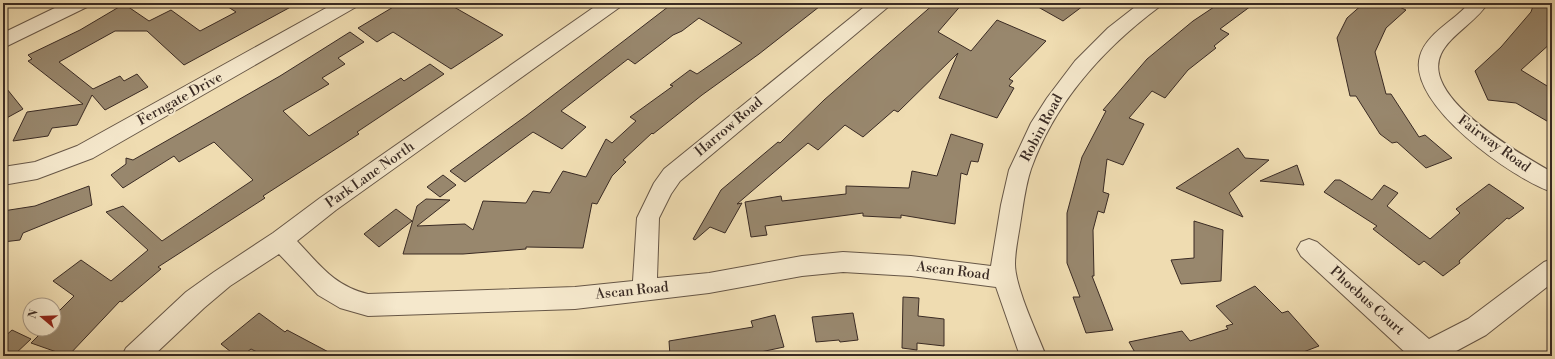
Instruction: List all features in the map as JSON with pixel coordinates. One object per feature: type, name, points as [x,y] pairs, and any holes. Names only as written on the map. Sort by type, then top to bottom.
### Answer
[{"type":"street","points":[[3,40],[80,3]]},
{"type":"street","name":"Ferngate Drive","points":[[3,176],[37,170],[86,152],[349,3]]},
{"type":"street","name":"Park Lane North","points":[[135,356],[195,300],[222,279],[281,240],[328,204],[613,3]]},
{"type":"street","name":"Harrow Road","points":[[645,290],[648,218],[662,188],[672,175],[765,96],[881,3]]},
{"type":"street","name":"Robin Road","points":[[1033,356],[1004,278],[1003,264],[1020,170],[1040,127],[1066,84],[1094,50],[1132,17],[1152,3]]},
{"type":"street","name":"Fairway Road","points":[[1479,3],[1474,11],[1435,46],[1429,58],[1428,74],[1444,105],[1468,127],[1530,170],[1552,183]]},
{"type":"street","name":"Ascan Road","points":[[281,240],[327,288],[349,300],[368,305],[574,298],[709,283],[802,266],[842,262],[911,266],[1004,278]]},
{"type":"street","name":"Phoebus Court","points":[[1308,249],[1424,355]]},
{"type":"street","points":[[1424,355],[1477,327],[1552,269]]},
{"type":"building","points":[[222,3],[298,3],[184,65],[147,31],[115,31],[59,62],[93,89],[120,76],[124,81],[137,74],[148,87],[105,110],[92,95],[77,125],[52,128],[48,136],[13,141],[27,112],[83,104],[28,61],[32,59],[28,55],[80,30],[124,4],[149,21],[171,10],[200,31],[236,12]]},
{"type":"building","points":[[400,3],[447,3],[503,35],[451,69],[393,32],[377,42],[358,28]]},
{"type":"building","points":[[673,3],[824,3],[759,54],[702,95],[653,134],[652,133],[623,160],[626,162],[612,176],[597,204],[592,203],[583,248],[526,247],[526,249],[463,254],[403,254],[417,206],[426,199],[450,200],[417,226],[465,224],[473,230],[483,201],[526,203],[533,191],[550,193],[563,171],[586,177],[606,139],[612,143],[636,121],[630,117],[673,86],[670,85],[690,70],[697,74],[742,43],[699,18],[682,31],[673,35],[635,64],[628,59],[561,111],[586,127],[562,149],[533,132],[465,182],[450,171],[526,116]]},
{"type":"building","points":[[935,3],[963,3],[938,32],[971,51],[997,20],[1046,41],[1009,79],[1013,81],[1009,86],[1014,88],[997,118],[939,98],[958,53],[898,112],[894,110],[863,137],[845,125],[818,150],[808,143],[737,204],[742,203],[725,233],[710,227],[695,240],[693,239],[721,190],[778,142],[780,143],[824,100]]},
{"type":"building","points":[[1031,3],[1087,3],[1063,21]]},
{"type":"building","points":[[1220,3],[1255,3],[1220,29],[1229,34],[1214,46],[1216,48],[1188,70],[1165,98],[1152,91],[1129,118],[1144,124],[1123,165],[1107,159],[1103,192],[1109,194],[1104,213],[1098,211],[1093,230],[1094,276],[1092,276],[1113,330],[1086,333],[1073,297],[1080,297],[1067,263],[1067,213],[1082,157],[1106,111],[1103,110],[1147,59],[1193,21]]},
{"type":"building","points":[[1364,3],[1391,3],[1406,10],[1386,28],[1375,52],[1386,94],[1391,94],[1419,137],[1425,135],[1452,158],[1426,168],[1397,142],[1392,143],[1380,134],[1356,96],[1350,96],[1337,38],[1347,18]]},
{"type":"building","points":[[1534,3],[1552,3],[1552,42],[1521,70],[1552,89],[1552,124],[1516,103],[1488,100],[1475,71],[1501,47],[1531,12]]},
{"type":"building","points":[[350,32],[364,42],[338,58],[345,64],[322,78],[329,84],[283,111],[309,136],[401,78],[404,81],[430,64],[444,74],[357,132],[359,134],[263,196],[265,198],[158,267],[161,269],[122,302],[120,301],[68,356],[31,343],[37,337],[62,337],[62,308],[74,296],[53,281],[81,260],[111,281],[148,250],[106,212],[123,206],[162,241],[253,180],[214,142],[179,162],[174,156],[123,188],[111,175],[126,164],[126,158],[133,160],[280,76]]},
{"type":"building","points":[[3,84],[23,109],[3,120]]},
{"type":"building","points":[[951,134],[983,144],[978,162],[971,161],[967,175],[961,173],[955,224],[901,215],[901,218],[863,216],[863,213],[765,226],[767,235],[751,237],[745,202],[781,196],[782,201],[846,194],[846,186],[909,188],[912,171],[937,176]]},
{"type":"building","points":[[1238,148],[1245,158],[1269,160],[1229,193],[1243,217],[1176,188]]},
{"type":"building","points":[[1297,165],[1304,185],[1260,181]]},
{"type":"building","points":[[443,175],[456,185],[440,197],[427,187]]},
{"type":"building","points":[[1335,180],[1340,180],[1372,200],[1384,185],[1398,193],[1387,206],[1430,239],[1460,213],[1456,209],[1489,184],[1524,208],[1509,219],[1507,218],[1459,261],[1460,263],[1443,276],[1424,261],[1419,265],[1373,229],[1377,226],[1324,192]]},
{"type":"building","points":[[89,186],[92,205],[23,233],[20,240],[3,242],[3,211],[35,206]]},
{"type":"building","points":[[396,209],[412,221],[379,247],[364,234]]},
{"type":"building","points":[[1194,221],[1223,230],[1221,281],[1181,284],[1171,260],[1194,258]]},
{"type":"building","points":[[1255,286],[1282,313],[1288,311],[1319,346],[1293,356],[1137,356],[1129,342],[1182,331],[1190,341],[1228,329],[1226,326],[1233,324],[1216,306]]},
{"type":"building","points":[[903,297],[919,298],[918,316],[944,319],[944,346],[917,343],[917,350],[902,348]]},
{"type":"building","points":[[259,313],[285,332],[287,330],[336,356],[265,356],[251,349],[242,356],[236,356],[221,344]]},
{"type":"building","points":[[853,313],[858,340],[816,342],[812,317]]},
{"type":"building","points":[[775,315],[784,347],[742,356],[670,356],[669,341],[753,327],[751,321]]},
{"type":"building","points":[[12,330],[22,335],[22,337],[31,339],[13,356],[3,356],[3,338]]}]
